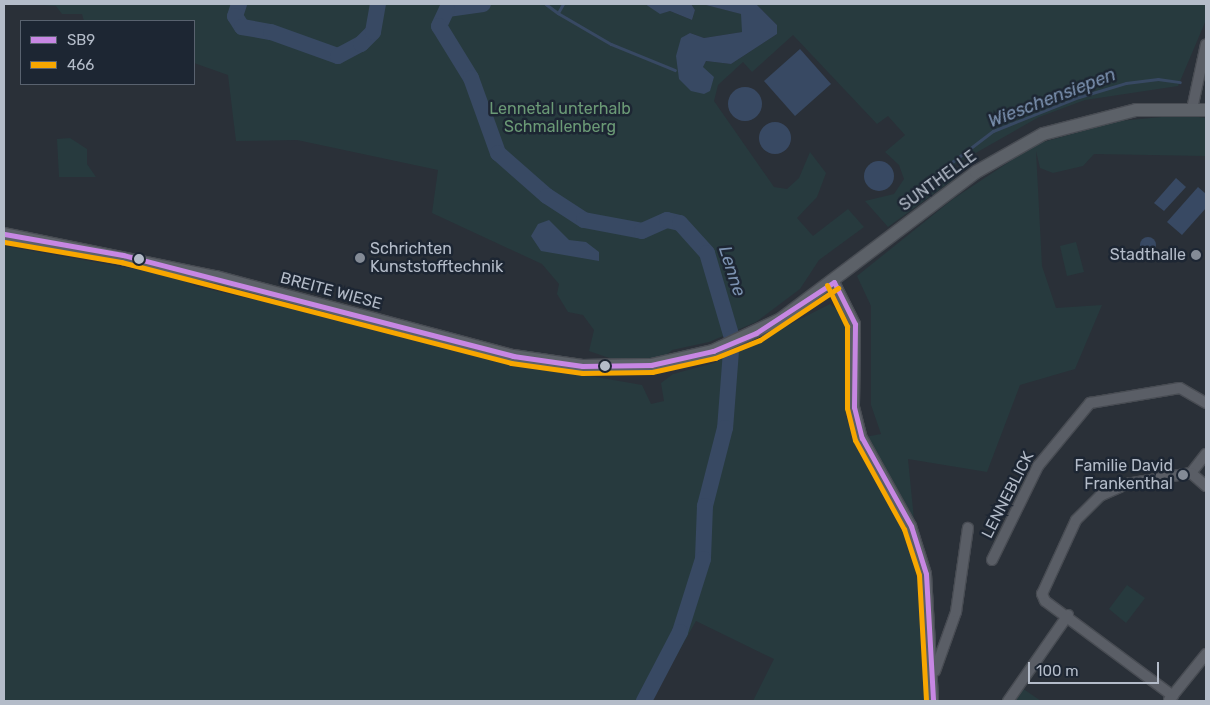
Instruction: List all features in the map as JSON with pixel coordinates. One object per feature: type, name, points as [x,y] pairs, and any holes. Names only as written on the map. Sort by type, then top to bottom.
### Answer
[{"type":"main road","name":"SUNTHELLE","points":[[781,319],[834,282],[976,172],[1023,144],[1105,115],[1192,109],[1206,110]]},
{"type":"main road","name":"BREITE WIESE","points":[[4,234],[206,275],[512,356],[582,366],[651,365],[676,361],[712,351],[781,319]]},
{"type":"street","points":[[1192,109],[1206,44]]},
{"type":"street","points":[[834,282],[855,324],[854,407],[862,438],[911,526],[924,562],[934,672],[933,701]]},
{"type":"street","name":"LENNEBLICK","points":[[992,560],[1038,466],[1090,403],[1180,388],[1206,404]]},
{"type":"street","points":[[1206,454],[1191,473],[1117,487],[1084,509],[1042,594],[1045,601],[1068,614],[1172,699],[1206,654]]},
{"type":"street","points":[[1191,473],[1206,486]]},
{"type":"street","points":[[934,672],[954,621],[968,528]]},
{"type":"street","points":[[1008,701],[1068,614]]},
{"type":"green space","name":"Lennetal unterhalb Schmallenberg","points":[[30,4],[645,4],[660,13],[670,11],[692,20],[695,10],[691,4],[702,4],[742,14],[742,32],[704,38],[690,33],[703,67],[706,61],[731,64],[777,34],[777,25],[756,4],[1206,4],[1206,20],[1178,86],[1085,100],[1039,117],[951,167],[954,179],[888,227],[865,201],[894,194],[904,179],[899,165],[885,152],[905,135],[888,116],[877,124],[793,35],[752,72],[743,62],[718,85],[714,101],[774,187],[787,189],[799,178],[810,152],[826,173],[817,197],[797,218],[813,236],[848,209],[864,227],[819,260],[800,289],[756,322],[709,342],[672,350],[663,358],[618,361],[589,351],[594,330],[583,315],[568,312],[557,294],[559,284],[542,264],[432,213],[438,170],[297,140],[236,141],[228,75],[195,63],[195,20],[84,20],[82,14],[62,14],[56,6]]},
{"type":"green space","points":[[1183,115],[1206,118],[1206,156],[1094,154],[1083,166],[1053,173],[1040,168],[1036,151],[1042,266],[1056,308],[1102,305],[1075,369],[1020,385],[987,472],[908,459],[927,650],[926,701],[753,701],[774,659],[696,621],[651,701],[4,701],[4,246],[174,276],[195,286],[250,299],[266,298],[516,363],[642,385],[651,404],[664,401],[661,383],[673,374],[714,363],[830,304],[838,310],[849,337],[846,416],[854,439],[881,434],[871,405],[871,306],[857,276],[953,199],[1036,144],[1119,121]]},
{"type":"green space","points":[[70,138],[87,149],[87,164],[96,177],[59,177],[57,139]]},
{"type":"green space","points":[[1076,242],[1084,272],[1067,276],[1060,246]]},
{"type":"green space","points":[[1127,585],[1145,598],[1126,623],[1109,609]]},
{"type":"green space","points":[[1022,688],[1041,701],[1013,701]]},
{"type":"water","points":[[645,4],[691,4],[695,10],[692,20],[670,11],[660,14]]},
{"type":"water","points":[[702,4],[756,4],[777,25],[777,34],[731,64],[706,61],[703,67],[714,77],[710,91],[704,94],[691,91],[679,79],[676,56],[681,38],[690,33],[704,38],[742,32],[741,14]]},
{"type":"water","points":[[800,49],[831,84],[795,116],[764,81]]},
{"type":"water","points":[[745,87],[752,88],[757,92],[761,97],[761,111],[757,116],[752,120],[745,121],[738,120],[733,116],[729,111],[728,104],[729,97],[733,92],[738,88]]},
{"type":"water","points":[[775,122],[781,123],[786,127],[790,132],[790,144],[786,149],[781,153],[775,154],[769,153],[764,149],[760,144],[759,138],[760,132],[764,127],[769,123]]},
{"type":"water","points":[[879,161],[890,165],[894,176],[890,187],[879,191],[868,187],[864,176],[868,165]]},
{"type":"water","points":[[1176,178],[1186,187],[1164,211],[1154,203]]},
{"type":"water","points":[[1198,187],[1206,194],[1206,208],[1182,235],[1167,222]]},
{"type":"water","points":[[549,220],[569,240],[586,242],[599,252],[599,261],[541,251],[531,236],[538,224]]},
{"type":"water","points":[[1145,237],[1151,237],[1156,242],[1154,251],[1145,253],[1140,248],[1140,242]]},
{"type":"waterway","name":"Lenne","points":[[239,4],[235,16],[242,27],[271,32],[338,56],[361,44],[373,32],[378,4]]},
{"type":"waterway","name":"Lenne","points":[[483,4],[447,9],[439,26],[471,78],[498,153],[547,196],[584,220],[642,231],[667,220],[680,223],[707,253],[732,338],[725,428],[705,506],[703,559],[680,632],[644,701]]},
{"type":"waterway","points":[[546,4],[558,13],[563,4]]},
{"type":"waterway","points":[[558,13],[611,44],[675,70]]},
{"type":"waterway","name":"Wieschensiepen","points":[[943,169],[993,131],[1079,97],[1126,83],[1158,79],[1180,82]]},
{"type":"transit line","name":"SB9","points":[[4,234],[123,255],[513,356],[582,366],[651,365],[713,351],[756,333],[834,282]]},
{"type":"transit line","name":"466","points":[[4,242],[121,262],[511,363],[582,373],[652,372],[715,358],[760,340],[838,288]]},
{"type":"transit line","name":"SB9","points":[[834,282],[855,324],[854,407],[862,438],[911,526],[926,574],[933,701]]},
{"type":"transit line","name":"466","points":[[827,285],[847,326],[847,408],[855,440],[904,529],[919,575],[926,701]]},
{"type":"place","name":"Stadthalle","points":[[1196,255]]},
{"type":"place","name":"Schrichten Kunststofftechnik","points":[[360,258]]},
{"type":"place","name":"Familie David Frankenthal","points":[[1183,475]]}]
